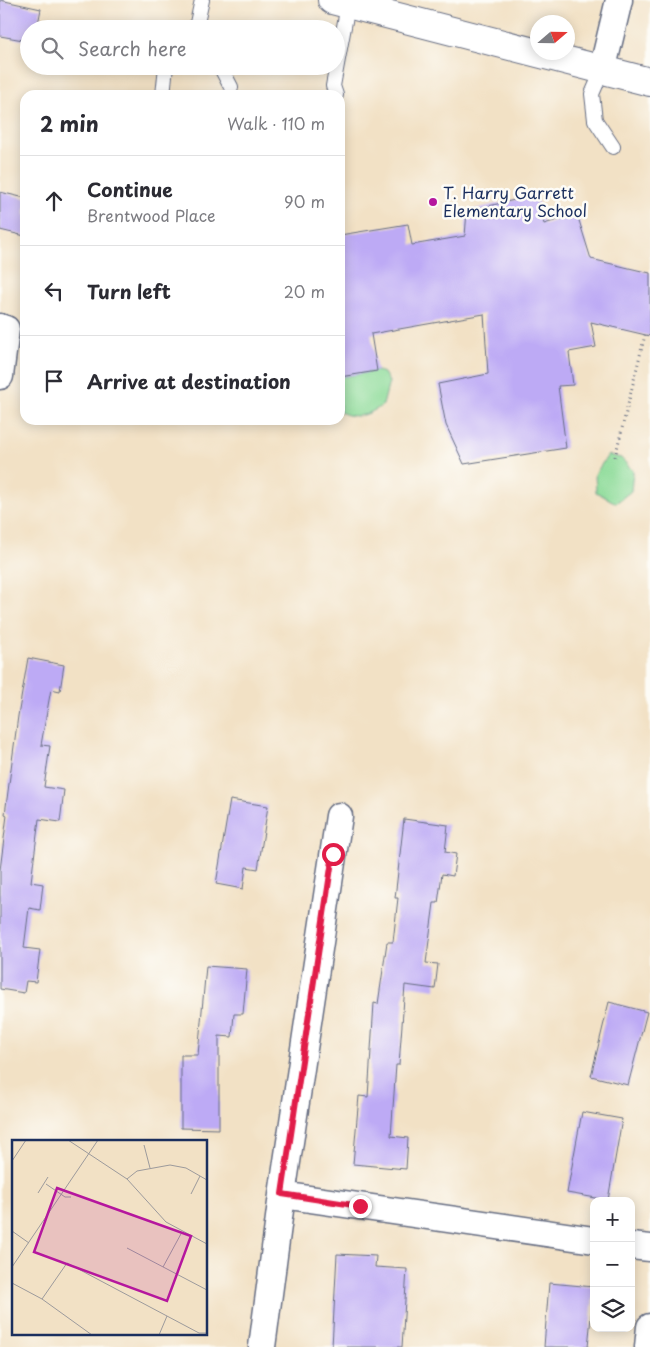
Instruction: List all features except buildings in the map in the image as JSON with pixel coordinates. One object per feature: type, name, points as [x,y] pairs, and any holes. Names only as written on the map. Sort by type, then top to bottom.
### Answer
[{"type":"street","points":[[602,71],[619,0]]},
{"type":"street","points":[[340,2],[650,82]]},
{"type":"street","points":[[0,376],[3,328]]},
{"type":"street","points":[[262,1347],[282,1194],[339,816]]},
{"type":"street","points":[[282,1194],[590,1239]]},
{"type":"street","points":[[635,1246],[650,1248]]},
{"type":"street","points":[[648,1347],[650,1327]]},
{"type":"lane","points":[[198,20],[202,0]]},
{"type":"lane","points":[[338,20],[340,2]]},
{"type":"lane","points":[[602,71],[592,94],[595,120],[613,147]]},
{"type":"lane","points":[[164,90],[165,75]]},
{"type":"lane","points":[[225,75],[231,87]]},
{"type":"lane","points":[[333,75],[332,86],[334,90]]},
{"type":"path","points":[[615,457],[645,335]]},
{"type":"green space","points":[[377,371],[384,373],[389,382],[383,405],[362,415],[352,416],[345,414],[345,376]]},
{"type":"green space","points":[[608,455],[621,458],[633,471],[631,491],[616,503],[596,492],[595,474]]},
{"type":"place","name":"T. Harry Garrett Elementary School","points":[[433,202]]},
{"type":"route","points":[[333,854],[282,1194],[360,1206]]}]
